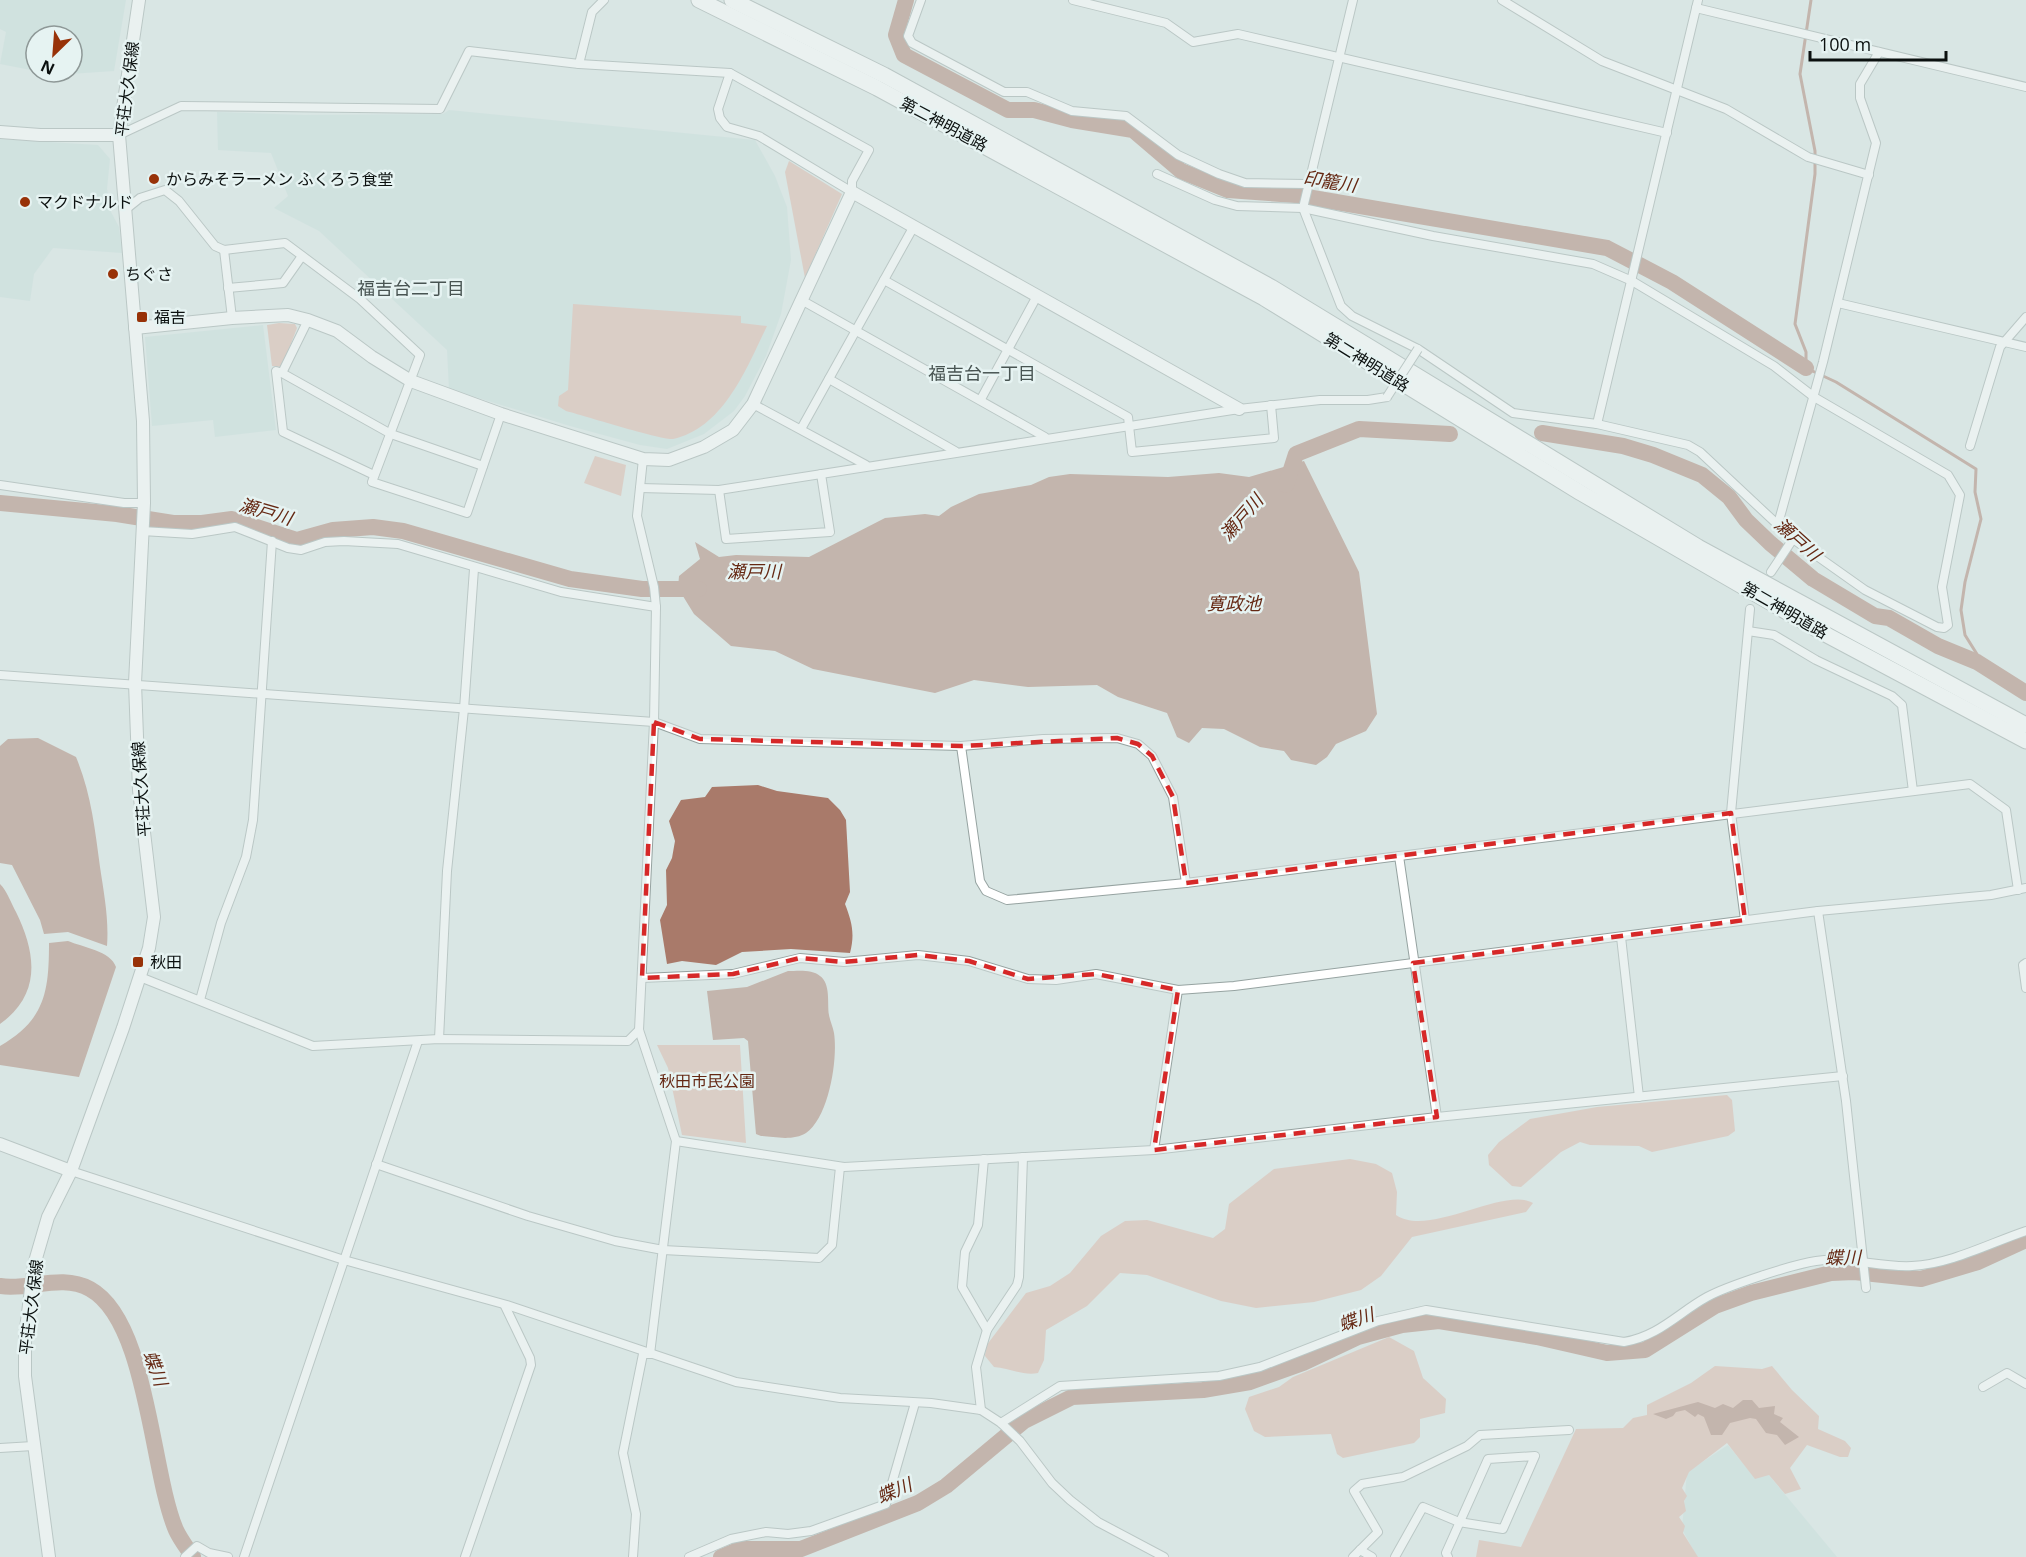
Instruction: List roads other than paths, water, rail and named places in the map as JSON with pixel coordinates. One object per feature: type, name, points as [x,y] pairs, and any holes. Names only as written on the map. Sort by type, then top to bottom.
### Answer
[{"type":"highway","name":"第二神明道路","points":[[699,0],[877,88],[1264,298],[1591,499],[1835,639],[2026,741]]},
{"type":"highway","name":"第二神明道路","points":[[732,0],[884,75],[1261,281],[1698,547],[2026,725]]},
{"type":"main road","name":"平荘大久保線","points":[[49,1557],[25,1376],[25,1337],[33,1272],[48,1217],[71,1171],[140,977],[154,917],[139,790],[135,683],[144,507],[143,421],[119,135],[139,0]]},
{"type":"main road","points":[[0,132],[40,135],[119,135]]},
{"type":"main road","points":[[135,328],[288,315],[337,331],[372,357],[411,381],[501,414],[643,459],[669,460],[704,447],[733,430],[753,404],[804,301],[852,192],[1239,409]]},
{"type":"main road","points":[[0,1144],[71,1171]]},
{"type":"street","points":[[579,64],[592,12],[604,0]]},
{"type":"street","points":[[921,0],[908,36],[912,43],[1004,92],[1027,92],[1072,111],[1126,116],[1178,155],[1245,183],[1307,184]]},
{"type":"street","points":[[1156,174],[1215,200],[1237,206],[1302,208],[1433,236],[1593,264],[1632,281],[1774,366],[1814,397],[1948,475],[1955,482],[1960,495],[1942,587],[1948,625],[1944,628],[1937,627],[1865,590],[1792,539],[1701,452],[1688,445],[1598,424],[1513,412],[1418,349],[1352,315],[1341,306],[1302,208],[1353,0]]},
{"type":"street","points":[[1502,0],[1602,61],[1726,109],[1808,157],[1869,175]]},
{"type":"street","points":[[1078,1],[1166,23],[1193,42],[1238,34],[1667,134]]},
{"type":"street","points":[[1598,424],[1697,4],[1879,52],[2026,87]]},
{"type":"street","points":[[119,135],[181,106],[440,109],[469,51],[579,64],[730,73],[869,150],[852,181],[852,192]]},
{"type":"street","points":[[1778,524],[1814,397],[1876,143],[1860,98],[1860,84],[1879,52]]},
{"type":"street","points":[[730,73],[717,109],[720,118],[728,127],[759,136],[852,192]]},
{"type":"street","points":[[125,210],[140,198],[165,190],[179,201],[216,246],[224,250],[285,243],[360,299],[420,355],[372,482],[467,513],[501,414]]},
{"type":"street","points":[[801,429],[914,226]]},
{"type":"street","points":[[224,250],[232,318]]},
{"type":"street","points":[[228,288],[283,283],[302,256]]},
{"type":"street","points":[[884,280],[1128,417],[1132,452],[1274,438],[1271,405]]},
{"type":"street","points":[[981,399],[1037,296]]},
{"type":"street","points":[[804,301],[1045,437]]},
{"type":"street","points":[[1838,303],[2026,347]]},
{"type":"street","points":[[1970,446],[2000,347],[2026,317]]},
{"type":"street","points":[[282,373],[308,320]]},
{"type":"street","points":[[640,488],[719,490],[1128,424],[1271,405],[1387,397],[1418,349]]},
{"type":"street","points":[[374,475],[283,432],[276,371],[391,434],[483,466]]},
{"type":"street","points":[[829,379],[955,451]]},
{"type":"street","points":[[753,404],[866,465]]},
{"type":"street","points":[[643,459],[637,516],[654,587],[656,607],[654,722],[639,1030],[676,1141],[650,1354]]},
{"type":"street","points":[[719,490],[726,539],[830,532],[821,474]]},
{"type":"street","points":[[0,485],[144,507]]},
{"type":"street","points":[[143,529],[192,534],[235,527],[288,548],[301,550],[325,542],[398,544],[561,592],[656,607]]},
{"type":"street","points":[[1771,572],[1792,539]]},
{"type":"street","points":[[200,1000],[221,923],[246,857],[253,820],[272,541]]},
{"type":"street","points":[[439,1039],[447,871],[464,709],[474,568]]},
{"type":"street","points":[[1745,920],[1731,813],[1750,609]]},
{"type":"street","points":[[1748,631],[1773,635],[1816,660],[1892,696],[1902,705],[1913,791]]},
{"type":"street","points":[[0,675],[654,722],[700,739],[961,746],[1043,739],[1117,738],[1138,744],[1152,756],[1173,797],[1186,883]]},
{"type":"street","points":[[642,978],[734,974],[800,958],[844,962],[918,955],[969,961],[1028,979],[1056,980],[1095,974],[1178,990],[1234,986],[1818,911],[2022,889],[2006,810],[1970,784],[1186,883],[1007,900],[986,891],[980,881],[961,746]]},
{"type":"street","points":[[1399,856],[1437,1117]]},
{"type":"street","points":[[1818,911],[1843,1076],[1866,1288]]},
{"type":"street","points":[[1620,937],[1639,1096]]},
{"type":"street","points":[[2026,963],[2023,965],[2026,988]]},
{"type":"street","points":[[140,977],[313,1046],[439,1039],[628,1041],[639,1030]]},
{"type":"street","points":[[1154,1150],[1178,990]]},
{"type":"street","points":[[244,1557],[418,1041]]},
{"type":"street","points":[[676,1141],[840,1167],[1154,1150],[1437,1117],[1843,1076]]},
{"type":"street","points":[[981,1410],[976,1367],[987,1330],[1017,1285],[1019,1277],[1023,1157]]},
{"type":"street","points":[[984,1159],[978,1225],[965,1252],[962,1287],[987,1330]]},
{"type":"street","points":[[376,1164],[528,1216],[615,1241],[663,1250],[819,1258],[827,1253],[832,1245],[840,1167]]},
{"type":"street","points":[[71,1171],[344,1260],[505,1306],[736,1382],[768,1389],[840,1398],[981,1410],[1001,1423],[1020,1441],[1052,1483],[1070,1500],[1098,1522],[1160,1556]]},
{"type":"street","points":[[1001,1423],[1060,1386],[1219,1377],[1260,1367],[1378,1321],[1426,1310],[1624,1342],[1643,1339],[1670,1324],[1708,1297],[1817,1261],[1929,1265],[2026,1231]]},
{"type":"street","points":[[465,1557],[531,1365],[530,1358],[505,1306]]},
{"type":"street","points":[[633,1557],[636,1514],[623,1453],[643,1354],[650,1354]]},
{"type":"street","points":[[1983,1388],[2007,1373],[2026,1384]]},
{"type":"street","points":[[689,1557],[731,1539],[766,1532],[788,1534],[811,1531],[886,1503],[915,1403]]},
{"type":"street","points":[[1353,1557],[1378,1532],[1354,1491],[1362,1484],[1403,1478],[1467,1446],[1480,1435],[1569,1430]]},
{"type":"street","points":[[0,1448],[33,1446]]},
{"type":"street","points":[[1395,1557],[1423,1507],[1459,1522],[1503,1529],[1535,1456],[1488,1459],[1459,1522],[1446,1553],[1448,1557]]},
{"type":"street","points":[[185,1557],[197,1545],[209,1553],[228,1557]]},
{"type":"street","points":[[1360,1550],[1372,1557]]},
{"type":"water","name":"寛政池","points":[[1304,461],[1359,572],[1377,714],[1366,731],[1336,744],[1327,757],[1316,765],[1291,760],[1284,751],[1260,747],[1224,729],[1202,728],[1189,743],[1177,737],[1167,713],[1118,697],[1097,685],[1028,687],[974,680],[935,693],[813,669],[775,651],[731,646],[694,614],[678,588],[679,576],[700,559],[695,542],[719,557],[736,555],[809,557],[885,518],[925,514],[939,516],[951,507],[979,494],[1031,485],[1049,477],[1070,474],[1168,477],[1219,473],[1249,477]]},
{"type":"water","points":[[38,738],[76,757],[81,771],[89,798],[106,906],[107,946],[68,932],[44,934],[40,920],[12,865],[0,863],[0,746],[8,739]]},
{"type":"water","points":[[758,785],[777,791],[828,798],[846,820],[850,892],[845,904],[852,928],[850,953],[791,949],[742,952],[716,965],[682,961],[667,964],[660,920],[667,905],[666,870],[672,858],[675,841],[669,821],[681,800],[705,797],[712,787]]},
{"type":"water","points":[[0,884],[23,927],[31,958],[31,972],[29,986],[23,1000],[14,1012],[0,1024]]},
{"type":"water","points":[[68,941],[102,953],[116,967],[79,1077],[0,1065],[0,1046],[27,1026],[41,1003],[48,976],[49,943]]},
{"type":"water","points":[[788,971],[813,972],[820,976],[826,984],[829,1015],[834,1033],[835,1057],[826,1101],[814,1125],[801,1135],[778,1138],[756,1134],[748,1041],[744,1038],[713,1040],[707,991],[747,987]]},
{"type":"water","points":[[1743,1400],[1752,1400],[1759,1408],[1775,1406],[1774,1414],[1783,1418],[1780,1422],[1799,1437],[1785,1445],[1777,1435],[1766,1433],[1756,1419],[1750,1418],[1730,1423],[1722,1435],[1711,1435],[1704,1417],[1698,1414],[1695,1417],[1685,1410],[1676,1412],[1666,1419],[1653,1414],[1698,1402],[1715,1408],[1723,1404],[1733,1408]]},
{"type":"waterway","name":"印籠川","points":[[906,0],[896,35],[904,55],[1008,110],[1034,110],[1072,120],[1133,130],[1181,171],[1228,190],[1295,195],[1607,248],[1672,282],[1806,368]]},
{"type":"waterway","points":[[1811,0],[1800,74],[1815,151],[1815,174],[1795,324],[1806,352],[1806,368],[1836,382],[1976,469],[1975,492],[1981,519],[1965,582],[1961,610],[1965,635],[1985,667]]},
{"type":"waterway","name":"瀬戸川","points":[[1286,485],[1296,454],[1359,429],[1450,434]]},
{"type":"waterway","name":"瀬戸川","points":[[1542,433],[1623,446],[1653,455],[1702,475],[1729,497],[1746,520],[1770,543],[1813,579],[1875,616],[1889,618],[1938,646],[1977,662],[2026,693]]},
{"type":"waterway","name":"瀬戸川","points":[[0,503],[117,514],[173,523],[202,523],[232,519],[297,540],[333,530],[373,527],[403,531],[570,579],[642,589],[699,589]]},
{"type":"waterway","name":"蝶川","points":[[721,1557],[740,1549],[801,1549],[918,1503],[946,1486],[1024,1421],[1072,1397],[1203,1390],[1250,1382],[1303,1363],[1358,1337],[1402,1325],[1439,1321],[1537,1337],[1607,1353],[1645,1350],[1715,1306],[1751,1293],[1831,1273],[1854,1272],[1921,1279],[1978,1262],[2026,1240]]},
{"type":"waterway","name":"蝶川","points":[[0,1286],[56,1282],[79,1284],[90,1289],[109,1306],[124,1332],[136,1364],[160,1472],[176,1530],[193,1557]]},
{"type":"place","name":"からみそラーメン ふくろう食堂","points":[[154,179]]},
{"type":"place","name":"マクドナルド","points":[[25,202]]},
{"type":"place","name":"ちぐさ","points":[[113,274]]},
{"type":"place","name":"福吉","points":[[142,317]]},
{"type":"place","name":"秋田","points":[[138,962]]},
{"type":"district","name":"福吉台二丁目","points":[[411,288]]},
{"type":"district","name":"福吉台一丁目","points":[[982,373]]},
{"type":"park label","name":"秋田市民公園","points":[[707,1081]]}]
